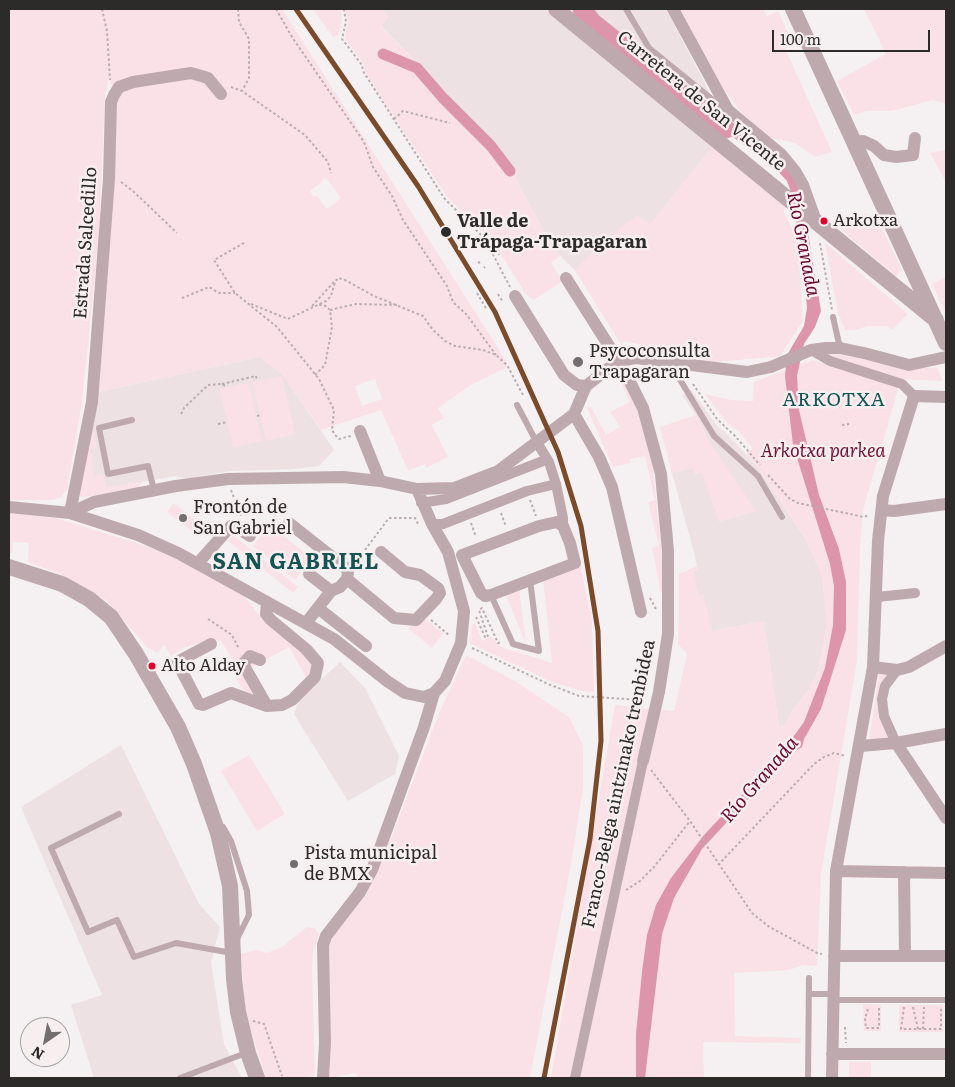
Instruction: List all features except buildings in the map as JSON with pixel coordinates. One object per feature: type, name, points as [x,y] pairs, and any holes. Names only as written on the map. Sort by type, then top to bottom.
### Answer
[{"type":"street","name":"Carretera de San Vicente","points":[[556,9],[936,320]]},
{"type":"street","points":[[672,9],[728,110],[781,154],[795,171],[803,185],[810,216]]},
{"type":"street","points":[[792,9],[946,343]]},
{"type":"street","points":[[114,94],[119,87],[132,82],[191,73],[208,78],[221,94]]},
{"type":"street","name":"Estrada Salcedillo","points":[[70,513],[92,402],[109,179],[111,102],[114,94]]},
{"type":"street","points":[[854,142],[863,141],[874,146],[884,155],[896,157],[913,155],[915,138]]},
{"type":"street","name":"Franco-Belga aintzinako trenbidea","points":[[566,278],[618,361],[643,408],[661,474],[668,551],[669,594],[664,663],[575,1078]]},
{"type":"street","points":[[515,296],[564,375],[577,385],[589,386]]},
{"type":"street","points":[[70,513],[94,502],[154,490],[228,479],[328,477],[380,481],[417,489],[454,488],[498,472],[536,441],[574,414],[589,386],[618,361],[645,358],[681,365],[746,372],[770,367],[811,350],[840,348],[909,365],[946,357]]},
{"type":"street","points":[[811,350],[830,361],[902,384],[914,396],[946,397]]},
{"type":"street","points":[[832,1078],[836,871],[873,667],[878,541],[883,496],[914,396]]},
{"type":"street","points":[[574,414],[599,457],[612,487],[639,606]]},
{"type":"street","points":[[361,435],[380,481]]},
{"type":"street","points":[[462,556],[481,594],[485,596],[575,563],[563,526],[556,484],[549,462],[536,441]]},
{"type":"street","points":[[422,503],[446,499],[543,461]]},
{"type":"street","points":[[432,524],[443,524],[527,491],[556,484]]},
{"type":"street","points":[[9,507],[70,513],[138,535],[198,564],[334,638],[387,682],[405,693],[424,697],[434,693],[445,681],[461,643],[464,611],[448,552],[432,524],[417,489]]},
{"type":"street","points":[[882,510],[894,511],[946,504]]},
{"type":"street","points":[[448,552],[462,556],[539,526],[557,522],[563,526]]},
{"type":"street","points":[[289,523],[394,618],[416,620],[436,600],[440,593],[438,588],[420,575],[405,572],[381,552]]},
{"type":"street","points":[[198,564],[231,526],[240,529],[250,536]]},
{"type":"street","points":[[9,567],[62,584],[89,599],[111,617],[141,662],[178,727],[218,833],[230,886],[234,979],[240,1022],[257,1078]]},
{"type":"street","points":[[309,574],[331,591]]},
{"type":"street","points":[[306,623],[331,591],[340,587],[347,576]]},
{"type":"street","points":[[877,597],[915,593]]},
{"type":"street","points":[[211,644],[177,662],[200,704],[203,705],[231,693],[267,706],[282,705],[292,700],[315,677],[318,668],[315,659],[306,649],[266,614],[267,603]]},
{"type":"street","points":[[318,608],[366,646]]},
{"type":"street","points":[[873,667],[897,670],[909,667],[946,646]]},
{"type":"street","points":[[260,660],[250,656],[243,664],[267,706]]},
{"type":"street","points":[[897,670],[885,686],[882,699],[884,716],[896,743],[946,818]]},
{"type":"street","points":[[323,1078],[325,1043],[322,971],[326,936],[360,892],[372,870],[424,727],[434,693]]},
{"type":"street","points":[[858,752],[946,734]]},
{"type":"street","points":[[836,871],[904,869],[946,873]]},
{"type":"street","points":[[904,869],[905,956]]},
{"type":"street","points":[[834,956],[946,956]]},
{"type":"street","points":[[832,1054],[946,1054]]},
{"type":"lane","points":[[626,9],[649,48],[715,103],[728,110]]},
{"type":"lane","points":[[833,317],[840,348]]},
{"type":"lane","points":[[681,365],[679,378],[714,436],[758,476],[782,517]]},
{"type":"lane","points":[[517,405],[536,441]]},
{"type":"lane","points":[[132,420],[99,428],[108,474],[148,466],[154,490]]},
{"type":"lane","points":[[491,595],[513,644],[539,651],[530,580]]},
{"type":"lane","points":[[119,814],[51,848],[88,932],[117,920],[134,957],[176,942],[233,950]]},
{"type":"lane","points":[[808,1078],[809,978]]},
{"type":"lane","points":[[809,994],[879,1000],[944,1000]]},
{"type":"lane","points":[[180,1078],[248,1052]]},
{"type":"path","points":[[102,9],[107,31],[109,75],[114,94]]},
{"type":"path","points":[[238,9],[239,22],[249,39],[248,78],[242,91]]},
{"type":"path","points":[[276,9],[292,37],[364,142],[373,167],[392,196],[403,220],[447,286],[453,302],[467,315],[496,355],[506,365],[523,395]]},
{"type":"path","points":[[344,9],[346,22],[342,39],[362,65],[363,71],[444,198],[489,244],[515,296]]},
{"type":"path","points":[[208,78],[242,91],[305,135],[328,162],[331,174]]},
{"type":"path","points":[[394,119],[403,111],[450,123]]},
{"type":"path","points":[[109,179],[122,182],[133,190],[177,233]]},
{"type":"path","points":[[810,216],[833,317]]},
{"type":"path","points":[[244,243],[214,260],[235,293],[277,327],[315,375],[334,410],[332,430],[336,436],[339,439],[361,435]]},
{"type":"path","points":[[489,244],[491,243],[499,255]]},
{"type":"path","points":[[491,256],[495,254]]},
{"type":"path","points":[[312,306],[329,285],[338,278],[374,296],[423,316],[433,330],[445,341],[496,355]]},
{"type":"path","points":[[319,305],[331,296],[335,282]]},
{"type":"path","points":[[182,298],[209,287],[219,293],[235,293]]},
{"type":"path","points":[[477,293],[487,310]]},
{"type":"path","points":[[498,294],[503,302]]},
{"type":"path","points":[[250,304],[288,318],[312,306],[319,305],[330,310],[356,304],[400,306]]},
{"type":"path","points":[[315,375],[320,372],[328,356],[332,327],[330,310]]},
{"type":"path","points":[[681,365],[717,419],[736,437],[790,499],[798,503],[864,516],[882,510]]},
{"type":"path","points":[[181,414],[208,385],[222,384],[256,376],[257,381]]},
{"type":"path","points":[[222,384],[227,388]]},
{"type":"path","points":[[257,416],[261,414]]},
{"type":"path","points":[[218,424],[227,422]]},
{"type":"path","points":[[842,425],[849,424]]},
{"type":"path","points":[[222,490],[232,490],[241,517]]},
{"type":"path","points":[[527,491],[539,526]]},
{"type":"path","points":[[498,502],[510,536]]},
{"type":"path","points":[[468,514],[480,548]]},
{"type":"path","points":[[347,576],[389,518],[414,518]]},
{"type":"path","points":[[639,606],[651,597],[655,611],[659,610],[657,603]]},
{"type":"path","points":[[464,611],[474,612],[485,637],[488,636],[478,610],[482,608],[498,643],[510,638]]},
{"type":"path","points":[[424,614],[445,633]]},
{"type":"path","points":[[208,619],[232,635],[245,661]]},
{"type":"path","points":[[461,643],[548,684],[579,696],[642,700]]},
{"type":"path","points":[[718,865],[814,764],[834,753],[858,752]]},
{"type":"path","points":[[644,761],[694,826],[745,905],[768,926],[817,953],[834,956]]},
{"type":"path","points":[[615,893],[629,889],[640,881],[690,821]]},
{"type":"path","points":[[864,1018],[866,1018],[866,1028],[879,1028],[879,1000]]},
{"type":"path","points":[[911,1000],[918,1029]]},
{"type":"path","points":[[923,1029],[924,1000]]},
{"type":"path","points":[[899,1019],[901,1029],[941,1029],[944,1000]]},
{"type":"path","points":[[240,1022],[256,1021],[264,1024],[282,1076]]},
{"type":"shaded area","points":[[382,9],[545,9],[787,205],[783,211],[799,244],[802,322],[780,356],[713,362],[625,341],[621,344],[575,270],[554,250],[515,178],[517,175],[509,161],[489,139],[458,112],[408,53],[381,26],[388,17]]},
{"type":"shaded area","points":[[593,9],[666,9],[715,103],[708,108],[598,16]]},
{"type":"shaded area","points":[[260,357],[283,375],[334,450],[319,466],[295,469],[229,471],[187,479],[176,476],[142,482],[137,489],[81,497],[98,392]]},
{"type":"shaded area","points":[[691,390],[718,427],[756,465],[807,541],[822,576],[827,623],[818,671],[810,688],[794,708],[784,726],[779,727],[764,621],[712,631],[703,595],[698,595],[693,571],[698,570],[672,473],[692,468],[709,441],[696,415],[682,395]]},
{"type":"shaded area","points":[[340,662],[365,688],[399,756],[395,774],[348,801],[294,714],[299,700]]},
{"type":"shaded area","points":[[121,745],[199,904],[220,927],[211,962],[224,1044],[242,1078],[94,1078],[71,1005],[102,995],[21,807]]},
{"type":"green space","points":[[9,9],[282,9],[507,362],[506,368],[471,385],[438,408],[444,418],[432,425],[448,457],[426,468],[425,464],[408,470],[381,410],[321,430],[283,375],[260,357],[98,392],[114,94],[109,77],[105,95],[99,235],[82,402],[67,489],[60,498],[51,500],[9,500]],"holes":[[[326,178],[341,198],[327,209],[317,196],[314,197],[310,191]],[[375,379],[382,399],[362,406],[355,386]]]},
{"type":"green space","points":[[313,9],[340,9],[342,21],[338,35],[333,37]]},
{"type":"green space","points":[[345,9],[382,9],[388,17],[381,27],[408,53],[458,112],[489,139],[509,161],[517,175],[515,178],[554,250],[560,256],[551,263],[563,281],[533,300],[525,293],[489,235],[481,231],[448,198],[384,102],[364,70],[364,64],[345,39],[348,22]]},
{"type":"green space","points":[[678,9],[763,9],[767,16],[778,11],[792,42],[784,46],[832,152],[815,157],[795,143],[768,137],[740,111],[719,82]]},
{"type":"green space","points":[[864,9],[946,9],[946,104],[933,100],[891,111],[867,111],[854,115],[837,81],[886,54]]},
{"type":"green space","points":[[713,145],[787,205],[783,211],[799,244],[802,322],[780,356],[713,362],[625,341],[621,344],[575,270],[602,243],[637,215],[650,224]]},
{"type":"green space","points":[[946,150],[946,182],[930,153]]},
{"type":"green space","points":[[866,213],[868,219],[876,216],[902,270],[896,276],[839,228]]},
{"type":"green space","points":[[825,243],[908,314],[892,330],[887,326],[867,326],[856,330],[845,330],[838,313]]},
{"type":"green space","points":[[946,277],[946,313],[932,284]]},
{"type":"green space","points":[[827,354],[858,355],[902,368],[938,368],[942,381],[898,379],[827,357]]},
{"type":"green space","name":"Arkotxa parkea","points":[[813,360],[899,386],[863,510],[857,661],[821,874],[817,966],[803,965],[789,970],[734,973],[735,1036],[801,1038],[800,1043],[703,1042],[704,1078],[551,1078],[615,705],[674,711],[687,654],[678,644],[679,574],[697,566],[698,570],[694,571],[698,595],[703,594],[712,631],[764,621],[779,727],[784,726],[794,708],[810,688],[818,671],[827,623],[822,576],[807,541],[756,465],[746,454],[752,448],[739,431],[728,424],[705,394],[731,400],[753,401],[754,382]]},
{"type":"green space","points":[[619,370],[640,410],[651,451],[666,592],[661,593],[652,548],[659,546],[648,502],[655,500],[645,456],[630,459],[631,463],[613,467],[587,408],[591,407],[606,435],[620,427],[610,412],[630,402],[616,371]]},
{"type":"green space","points":[[282,376],[295,434],[266,441],[253,382]]},
{"type":"green space","points":[[249,383],[262,441],[233,448],[220,389]]},
{"type":"green space","points":[[696,415],[709,441],[756,511],[719,522],[702,472],[695,475],[692,468],[672,473],[660,427]]},
{"type":"green space","points":[[92,424],[97,448],[90,450],[95,476],[103,474],[106,487],[142,482],[137,489],[81,497],[78,494]]},
{"type":"green space","name":"Frontón de San Gabriel","points":[[174,503],[200,524],[193,532],[167,512]]},
{"type":"green space","points":[[9,512],[56,518],[171,555],[242,593],[261,618],[305,654],[312,666],[310,674],[306,677],[289,647],[244,671],[257,697],[244,691],[236,678],[241,674],[221,641],[209,640],[183,648],[171,656],[164,645],[158,653],[148,648],[106,600],[58,573],[28,562],[29,543],[13,542],[12,554],[9,553]]},
{"type":"green space","points":[[270,525],[312,559],[295,580],[253,546]]},
{"type":"green space","points":[[233,535],[298,587],[293,593],[228,541]]},
{"type":"green space","points":[[580,564],[592,621],[594,692],[582,691],[552,682],[470,643],[472,624],[475,623],[482,641],[491,637],[501,647],[552,663],[543,579]]},
{"type":"green space","points":[[519,588],[526,644],[505,593]]},
{"type":"green space","points":[[423,617],[443,634],[432,648],[408,628]]},
{"type":"green space","points":[[466,655],[515,681],[569,717],[583,745],[583,788],[571,864],[530,1078],[359,1078],[355,1073],[328,1078],[328,951],[330,938],[382,862],[439,713]]},
{"type":"green space","points":[[891,672],[885,679],[890,737],[872,742],[869,739],[879,674]]},
{"type":"green space","points":[[249,755],[285,814],[257,831],[221,771]]},
{"type":"green space","points":[[307,927],[314,928],[319,934],[313,952],[312,966],[315,1075],[304,1078],[266,1078],[245,1011],[241,954],[256,950],[267,953],[282,947]]},
{"type":"green space","points":[[863,1004],[881,1005],[881,1031],[864,1031]]},
{"type":"green space","points":[[899,1005],[943,1005],[943,1032],[899,1032]]},
{"type":"green space","points":[[849,1062],[871,1062],[871,1078],[849,1078]]},
{"type":"water","points":[[701,109],[784,163],[800,184],[821,311],[815,327],[804,344],[797,376],[799,410],[819,495],[839,549],[846,582],[846,630],[821,709],[804,739],[802,747],[788,756],[702,849],[674,898],[662,934],[645,1078],[636,1078],[636,1034],[642,972],[647,935],[656,905],[671,878],[704,835],[783,751],[804,722],[825,668],[833,625],[834,586],[830,564],[793,445],[785,376],[787,355],[804,326],[807,308],[802,254],[790,189],[787,181],[773,166],[715,124]]},
{"type":"waterway","name":"Río Granada","points":[[582,9],[593,23],[726,129]]},
{"type":"waterway","points":[[383,54],[417,68],[443,98],[491,146],[510,171]]},
{"type":"transit line","points":[[296,9],[418,186],[495,312],[558,452],[581,526],[598,631],[601,741],[590,839],[544,1078]]},
{"type":"place","name":"Arkotxa","points":[[824,221]]},
{"type":"place","name":"Valle de Trápaga-Trapagaran","points":[[446,232]]},
{"type":"place","name":"Psycoconsulta Trapagaran","points":[[578,362]]},
{"type":"place","name":"Frontón de San Gabriel","points":[[183,518]]},
{"type":"place","name":"Alto Alday","points":[[152,666]]},
{"type":"place","name":"Pista municipal de BMX","points":[[294,864]]},
{"type":"district","name":"ARKOTXA","points":[[834,400]]},
{"type":"district","name":"SAN GABRIEL","points":[[296,563]]}]
